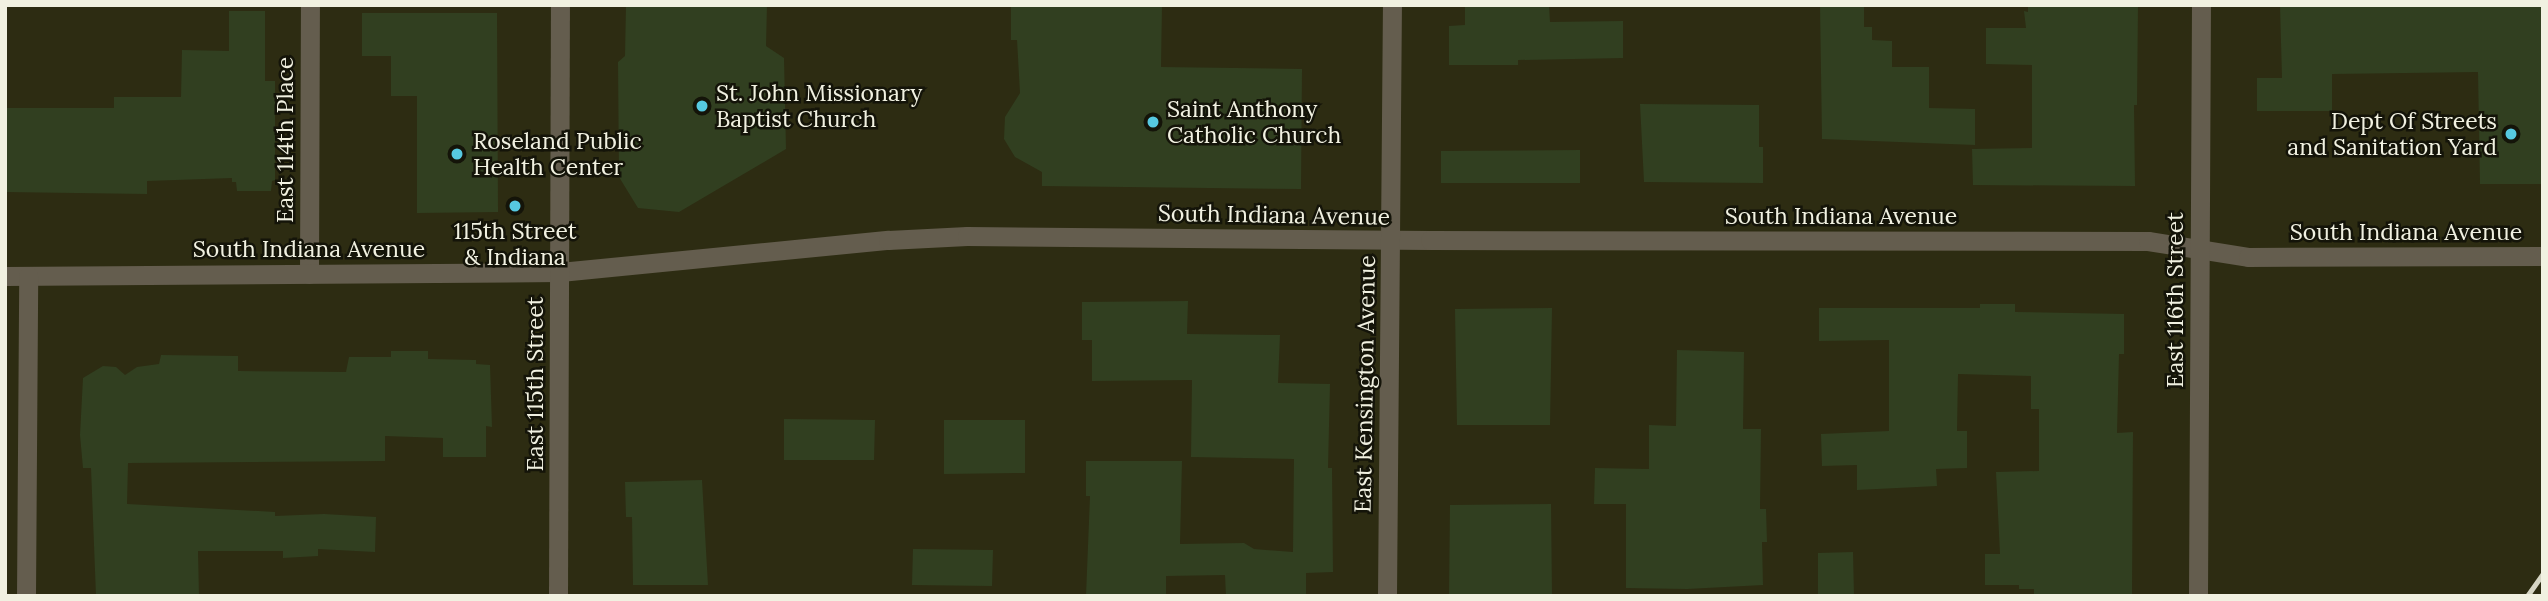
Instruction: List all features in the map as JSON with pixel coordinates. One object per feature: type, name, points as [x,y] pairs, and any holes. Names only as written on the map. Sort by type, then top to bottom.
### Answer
[{"type":"street","name":"East 114th Place","points":[[309,274],[310,5]]},
{"type":"street","name":"East 115th Street","points":[[558,596],[561,5]]},
{"type":"street","name":"East Kensington Avenue","points":[[1387,596],[1392,5]]},
{"type":"street","name":"East 116th Street","points":[[2198,596],[2201,5]]},
{"type":"street","name":"South Indiana Avenue","points":[[5,276],[560,272],[888,240],[967,236],[1391,240],[2157,241],[2248,257],[2543,256]]},
{"type":"street","points":[[26,596],[28,276]]},
{"type":"building","name":"St. John Missionary Baptist Church","points":[[626,5],[767,5],[766,46],[784,58],[786,149],[679,212],[638,208],[619,177],[618,62],[625,56]]},
{"type":"building","name":"Saint Anthony Catholic Church","points":[[1011,5],[1162,5],[1161,67],[1302,69],[1301,189],[1042,186],[1042,172],[1015,157],[1004,139],[1005,117],[1020,93],[1017,40],[1011,40]]},
{"type":"building","points":[[1465,5],[1549,5],[1550,22],[1623,21],[1623,58],[1518,60],[1518,65],[1449,65],[1449,26],[1465,25]]},
{"type":"building","points":[[1820,5],[1864,5],[1864,27],[1872,27],[1872,40],[1892,41],[1892,67],[1929,67],[1929,108],[1975,109],[1975,145],[1822,139]]},
{"type":"building","points":[[2028,5],[2138,5],[2137,105],[2134,105],[2135,186],[1973,185],[1972,149],[2032,148],[2032,65],[1986,64],[1986,28],[2026,28],[2024,11],[2028,12]]},
{"type":"building","points":[[2280,5],[2543,5],[2543,184],[2480,184],[2478,72],[2332,74],[2332,111],[2257,111],[2257,78],[2282,78]]},
{"type":"building","points":[[229,11],[265,11],[265,81],[275,81],[275,180],[272,181],[271,191],[237,191],[236,182],[232,182],[232,178],[147,181],[147,194],[5,192],[5,108],[114,108],[114,97],[181,97],[182,50],[229,51]]},
{"type":"building","name":"Roseland Public Health Center","points":[[362,13],[497,13],[498,212],[417,213],[417,96],[391,96],[391,56],[362,56]]},
{"type":"building","points":[[1640,104],[1759,105],[1759,147],[1763,147],[1763,183],[1644,182]]},
{"type":"building","points":[[1580,150],[1580,183],[1441,183],[1441,151]]},
{"type":"building","points":[[1188,301],[1187,334],[1280,335],[1278,383],[1330,384],[1328,468],[1332,468],[1333,572],[1306,573],[1306,596],[1226,596],[1225,575],[1166,576],[1166,596],[1086,596],[1090,496],[1086,496],[1086,461],[1182,461],[1180,544],[1244,543],[1254,549],[1293,552],[1294,459],[1191,457],[1192,380],[1092,381],[1092,340],[1082,340],[1082,302]]},
{"type":"building","points":[[1980,304],[2015,304],[2015,312],[2124,314],[2124,354],[2119,354],[2117,433],[2133,432],[2132,596],[2034,596],[2034,589],[2019,589],[2019,585],[1985,585],[1985,554],[2000,554],[1996,472],[2039,471],[2039,409],[2031,409],[2031,376],[1958,374],[1957,431],[1967,431],[1967,468],[1936,469],[1937,486],[1857,490],[1857,465],[1822,466],[1821,434],[1889,431],[1889,340],[1819,341],[1819,308],[1980,308]]},
{"type":"building","points":[[1552,308],[1550,425],[1457,425],[1455,309]]},
{"type":"building","points":[[1677,350],[1744,352],[1743,429],[1761,429],[1760,509],[1766,509],[1767,542],[1762,542],[1763,585],[1687,589],[1626,588],[1626,504],[1594,504],[1595,468],[1649,469],[1649,425],[1676,426]]},
{"type":"building","points":[[391,351],[428,351],[428,359],[476,360],[476,364],[490,365],[492,427],[486,426],[486,457],[443,457],[443,438],[385,436],[385,461],[128,463],[127,504],[275,512],[275,516],[324,514],[376,517],[375,552],[318,549],[318,556],[283,558],[283,551],[198,551],[199,596],[96,596],[91,468],[83,468],[80,435],[83,378],[103,366],[116,367],[125,375],[137,367],[159,364],[161,355],[238,356],[238,371],[346,372],[349,357],[391,357]]},
{"type":"building","points":[[784,419],[875,420],[874,460],[784,460]]},
{"type":"building","points":[[944,420],[1025,420],[1025,473],[944,474]]},
{"type":"building","points":[[702,480],[708,585],[633,585],[632,517],[626,517],[625,482]]},
{"type":"building","points":[[1551,504],[1552,596],[1449,596],[1450,505]]},
{"type":"building","points":[[913,549],[993,550],[992,586],[912,585]]},
{"type":"building","points":[[1853,552],[1854,596],[1818,596],[1818,553]]},
{"type":"railway","points":[[2527,596],[2543,573]]},
{"type":"place","name":"St. John Missionary Baptist Church","points":[[702,106]]},
{"type":"place","name":"Saint Anthony Catholic Church","points":[[1153,122]]},
{"type":"place","name":"Dept Of Streets and Sanitation Yard","points":[[2511,134]]},
{"type":"place","name":"Roseland Public Health Center","points":[[457,154]]},
{"type":"place","name":"115th Street & Indiana","points":[[515,206]]}]
